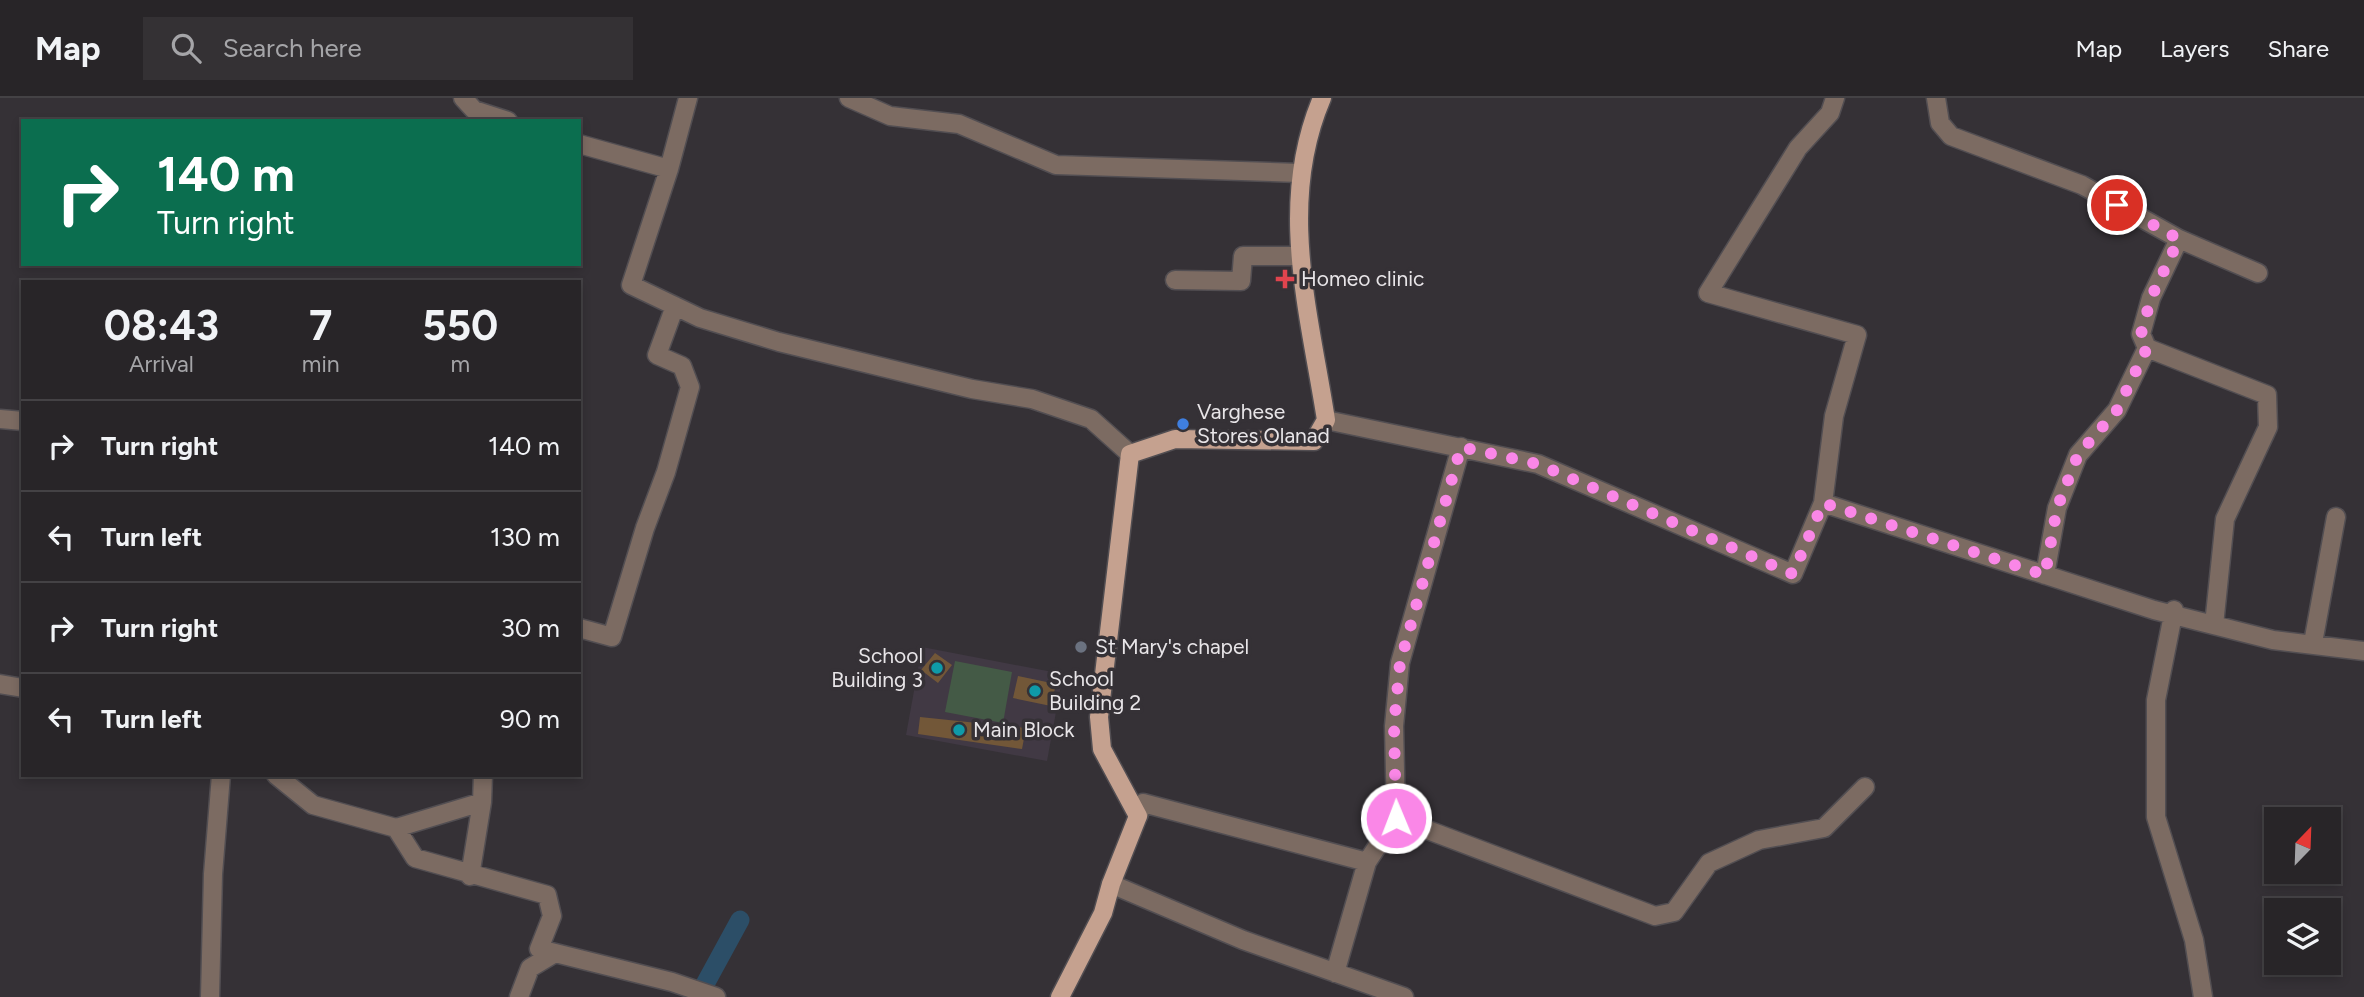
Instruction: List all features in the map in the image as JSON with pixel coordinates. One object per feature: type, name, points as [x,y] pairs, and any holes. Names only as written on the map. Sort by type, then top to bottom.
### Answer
[{"type":"main road","points":[[1059,997],[1103,913],[1111,884],[1138,816],[1102,749],[1099,717],[1130,454],[1175,439],[1314,441],[1326,420],[1300,256],[1299,173],[1308,131],[1322,98]]},
{"type":"street","points":[[463,98],[474,110],[502,119]]},
{"type":"street","points":[[688,98],[670,169],[631,285],[700,318],[779,342],[972,389],[1032,399],[1091,419],[1130,454]]},
{"type":"street","points":[[849,98],[890,116],[959,124],[1056,165],[1299,173]]},
{"type":"street","points":[[1326,420],[1538,464],[1793,574],[1823,503],[1834,416],[1857,335],[1708,293],[1798,148],[1830,113],[1835,98]]},
{"type":"street","points":[[1936,98],[1940,123],[1951,136],[2082,185],[2179,239],[2258,273]]},
{"type":"street","points":[[581,145],[670,169]]},
{"type":"street","points":[[2179,239],[2151,298],[2141,334],[2147,348],[2267,395],[2268,426],[2225,519],[2214,625]]},
{"type":"street","points":[[1175,280],[1241,281],[1243,256],[1300,256]]},
{"type":"street","points":[[581,629],[612,637],[666,472],[690,387],[682,366],[657,355],[675,306]]},
{"type":"street","points":[[2045,575],[2057,508],[2078,455],[2117,410],[2147,348]]},
{"type":"street","points":[[0,419],[21,421]]},
{"type":"street","points":[[1335,973],[1367,862],[1396,818],[1394,726],[1400,663],[1461,447]]},
{"type":"street","points":[[1823,503],[2045,575],[2214,625],[2273,640],[2364,651]]},
{"type":"street","points":[[2313,643],[2336,517]]},
{"type":"street","points":[[2174,613],[2156,700],[2156,817],[2194,940],[2203,997]]},
{"type":"street","points":[[0,684],[21,688]]},
{"type":"street","points":[[210,997],[213,874],[221,777]]},
{"type":"street","points":[[278,777],[313,806],[396,828],[482,802]]},
{"type":"street","points":[[470,876],[482,802],[483,777]]},
{"type":"street","points":[[1396,818],[1656,916],[1674,912],[1709,863],[1759,840],[1824,828],[1865,787]]},
{"type":"street","points":[[1138,816],[1143,803],[1367,862]]},
{"type":"street","points":[[396,828],[415,858],[470,876],[547,895],[552,916],[539,949],[706,995]]},
{"type":"street","points":[[1111,884],[1243,940],[1404,997]]},
{"type":"street","points":[[519,997],[530,968],[555,953]]},
{"type":"shaded area","points":[[922,647],[1063,674],[1047,761],[906,735]]},
{"type":"green space","points":[[955,661],[1012,672],[1003,723],[945,712]]},
{"type":"building","name":"School Building 3","points":[[935,653],[952,665],[938,683],[921,670]]},
{"type":"building","name":"School Building 2","points":[[1018,676],[1056,684],[1051,706],[1013,698]]},
{"type":"building","name":"Main Block","points":[[920,717],[1026,728],[1022,749],[918,734]]},
{"type":"waterway","points":[[698,997],[740,920]]},
{"type":"place","name":"Homeo clinic","points":[[1285,279]]},
{"type":"place","name":"Varghese Stores Olanad","points":[[1183,424]]},
{"type":"place","name":"St Mary's chapel","points":[[1081,647]]},
{"type":"place","name":"School Building 3","points":[[937,668]]},
{"type":"place","name":"School Building 2","points":[[1035,691]]},
{"type":"place","name":"Main Block","points":[[959,730]]},
{"type":"route","points":[[1396,818],[1394,726],[1400,663],[1461,447],[1538,464],[1793,574],[1823,503],[2045,575],[2057,508],[2078,455],[2117,410],[2147,348],[2141,334],[2151,298],[2179,239],[2117,205]]}]
